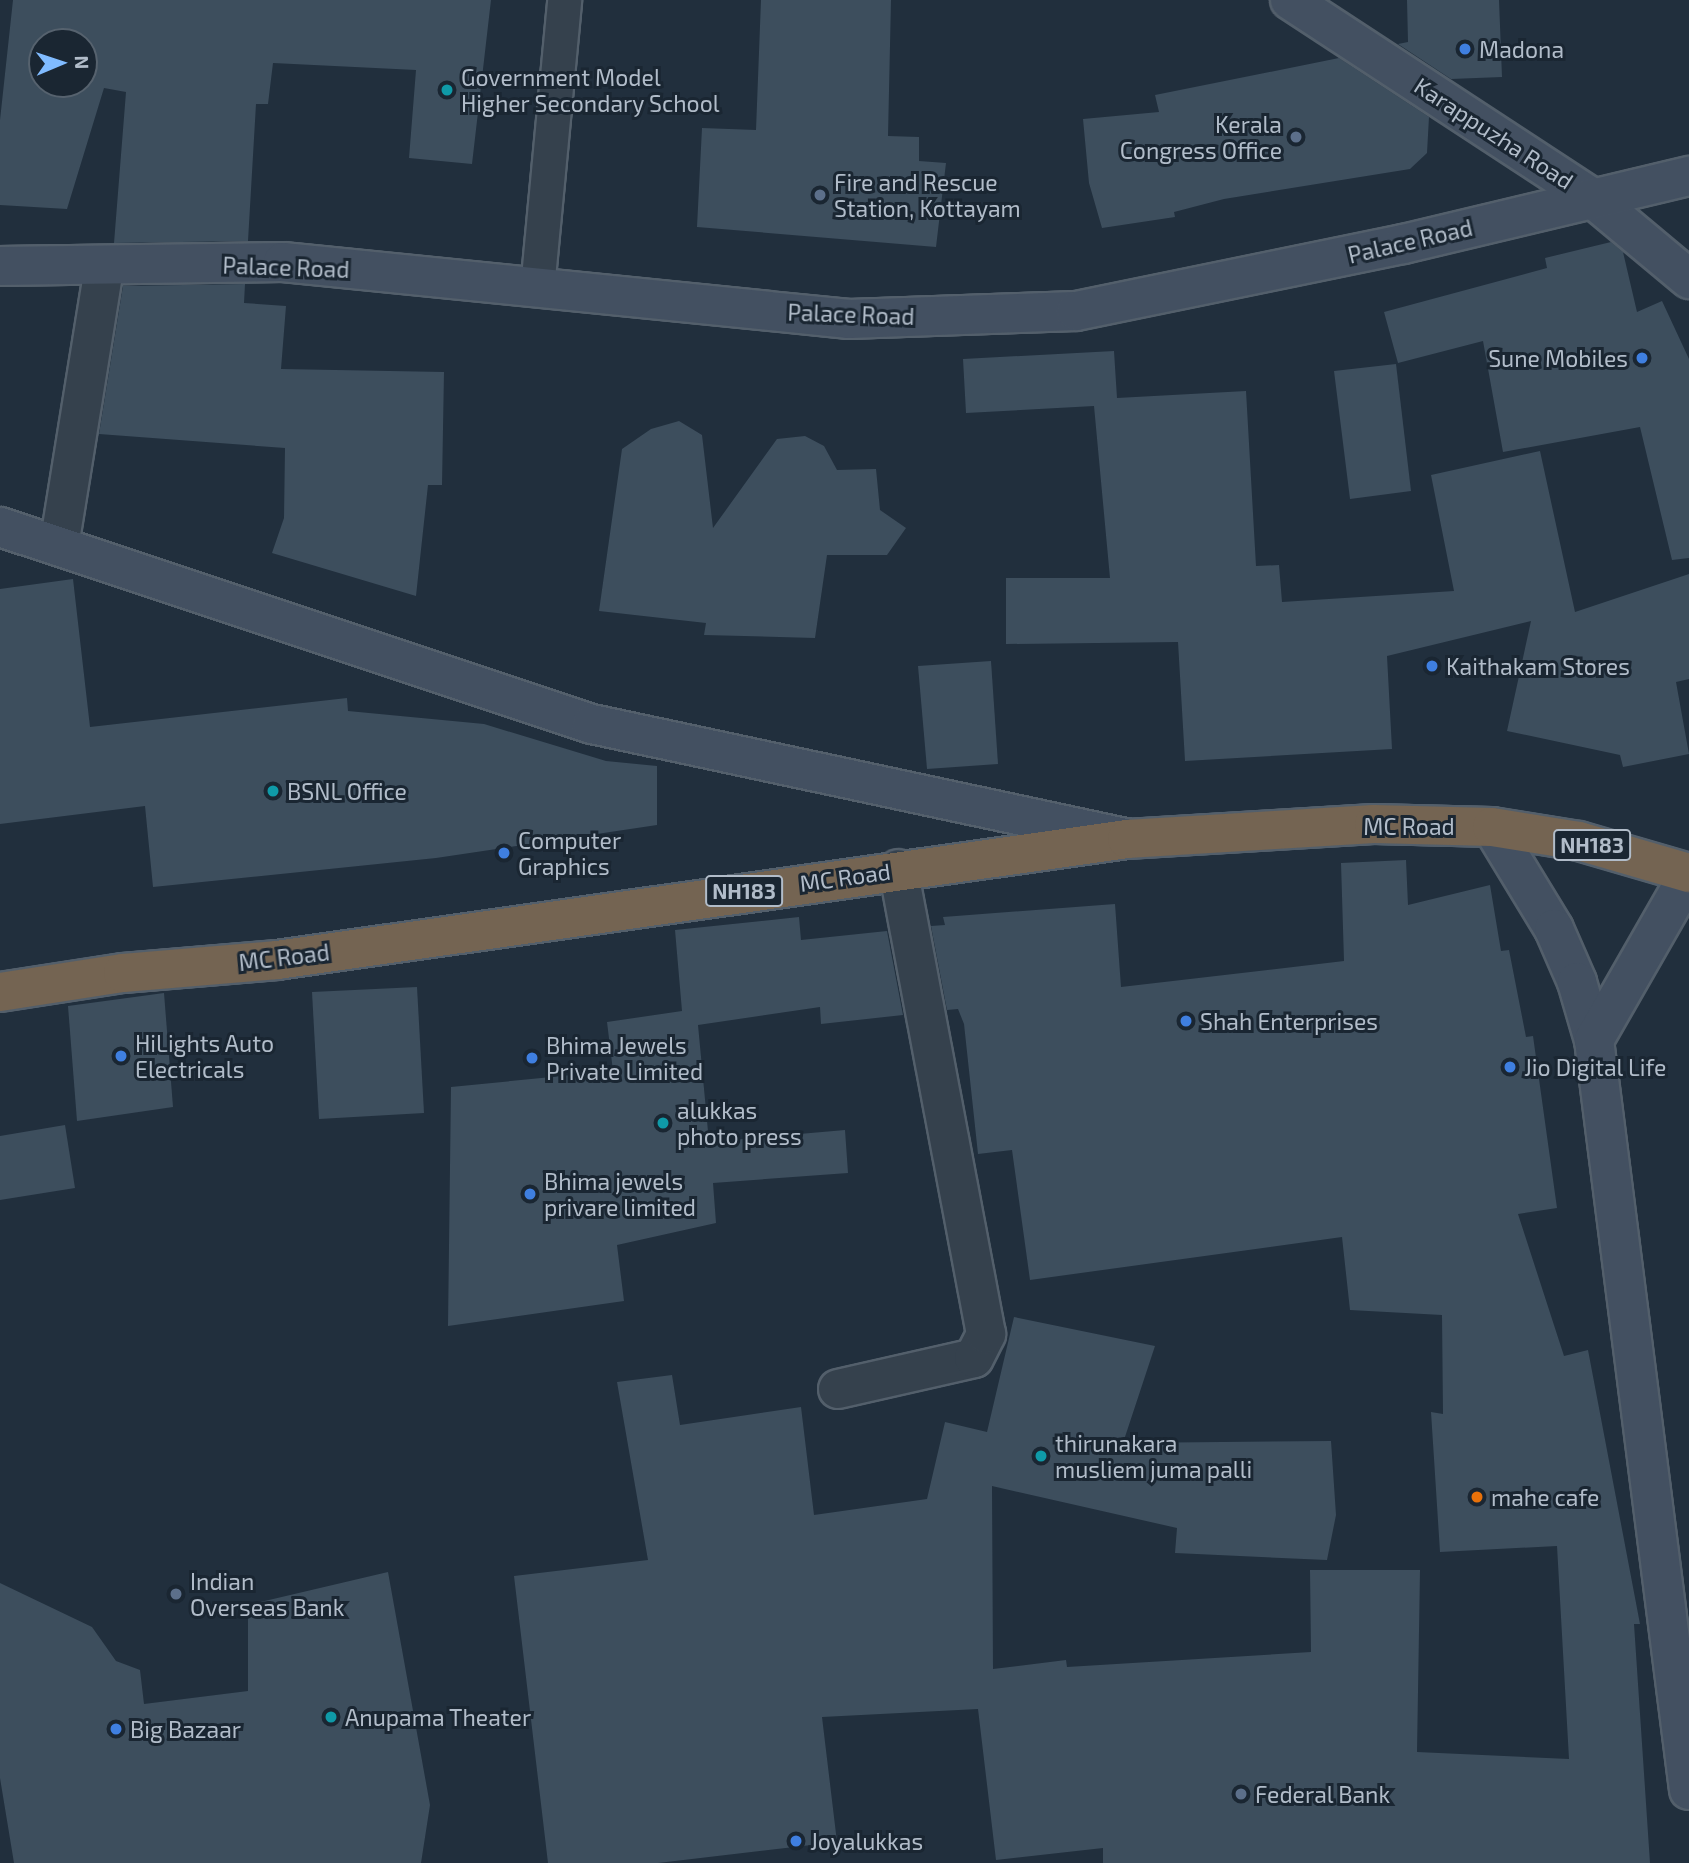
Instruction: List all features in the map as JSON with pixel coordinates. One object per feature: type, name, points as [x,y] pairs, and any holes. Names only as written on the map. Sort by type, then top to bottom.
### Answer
[{"type":"highway","name":"MC Road","points":[[0,992],[124,973],[277,960],[898,869],[1127,839],[1374,824],[1492,827],[1579,841],[1689,874]]},
{"type":"main road","name":"Karappuzha Road","points":[[1290,0],[1591,197],[1689,279]]},
{"type":"main road","name":"Palace Road","points":[[0,266],[104,267],[283,262],[849,319],[1076,311],[1403,244],[1591,197],[1689,176]]},
{"type":"main road","points":[[0,527],[592,724],[1127,839]]},
{"type":"main road","points":[[1492,827],[1554,929],[1577,982],[1594,1040],[1689,1790]]},
{"type":"main road","points":[[1594,1040],[1689,874]]},
{"type":"street","points":[[59,546],[104,267]]},
{"type":"street","points":[[838,1389],[974,1358],[986,1334],[898,869]]},
{"type":"lane","points":[[537,288],[564,0]]},
{"type":"building","points":[[13,0],[491,0],[472,164],[409,158],[416,70],[273,63],[268,104],[256,104],[248,241],[114,243],[126,92],[104,88],[67,209],[0,205],[0,120]]},
{"type":"building","points":[[761,0],[891,0],[888,136],[919,137],[919,161],[946,163],[936,247],[697,227],[702,128],[756,130]]},
{"type":"building","name":"Madona","points":[[1407,0],[1499,0],[1502,77],[1451,79],[1398,44],[1408,42]]},
{"type":"building","name":"Kerala Congress Office","points":[[1339,58],[1429,117],[1427,153],[1410,169],[1224,199],[1174,212],[1175,217],[1102,228],[1089,183],[1083,119],[1159,112],[1155,95]]},
{"type":"building","points":[[1611,242],[1623,252],[1637,312],[1662,301],[1689,359],[1689,558],[1672,560],[1640,427],[1503,452],[1483,341],[1398,363],[1384,312],[1547,268],[1545,258]]},
{"type":"building","points":[[245,284],[244,303],[286,306],[281,369],[444,372],[442,485],[428,485],[416,596],[272,553],[284,518],[285,448],[99,434],[123,286]]},
{"type":"building","points":[[1114,351],[1117,398],[1246,391],[1256,566],[1279,565],[1282,602],[1454,591],[1431,475],[1540,451],[1575,612],[1689,574],[1689,679],[1676,682],[1689,754],[1623,767],[1620,755],[1507,731],[1531,621],[1387,656],[1392,749],[1185,761],[1178,642],[1006,644],[1006,578],[1110,578],[1094,406],[966,413],[963,359]]},
{"type":"building","points":[[1396,364],[1411,491],[1350,499],[1334,371]]},
{"type":"building","points":[[679,421],[702,435],[713,528],[777,439],[805,436],[824,446],[837,470],[876,469],[880,510],[906,528],[887,555],[827,555],[815,638],[704,635],[706,623],[599,611],[622,449],[651,429]]},
{"type":"building","points":[[73,579],[90,727],[347,698],[348,711],[484,724],[606,761],[657,766],[657,825],[436,858],[153,887],[145,806],[0,824],[0,589]]},
{"type":"building","points":[[991,661],[998,764],[927,769],[918,666]]},
{"type":"building","points":[[1406,860],[1408,905],[1490,885],[1501,951],[1509,950],[1526,1037],[1533,1036],[1557,1208],[1518,1214],[1564,1356],[1588,1350],[1640,1624],[1634,1624],[1650,1863],[1103,1863],[1103,1848],[996,1860],[978,1709],[822,1717],[837,1842],[658,1863],[548,1863],[514,1576],[648,1560],[617,1382],[672,1375],[680,1425],[801,1407],[814,1515],[927,1499],[945,1422],[987,1432],[1014,1317],[1155,1346],[1123,1443],[1331,1441],[1336,1515],[1327,1560],[1175,1553],[1177,1528],[992,1486],[993,1669],[1066,1660],[1067,1667],[1311,1652],[1310,1570],[1420,1570],[1417,1752],[1569,1759],[1557,1546],[1440,1552],[1431,1412],[1443,1414],[1442,1315],[1350,1310],[1342,1237],[1030,1280],[1012,1150],[978,1154],[964,1024],[958,1009],[947,1010],[931,926],[945,925],[943,917],[1115,904],[1121,987],[1344,961],[1341,863]]},
{"type":"building","points":[[799,917],[801,940],[887,931],[903,1015],[821,1024],[820,1007],[698,1025],[709,1142],[845,1130],[848,1173],[713,1183],[716,1223],[617,1245],[624,1301],[448,1326],[451,1087],[613,1071],[607,1022],[682,1011],[675,930]]},
{"type":"building","points":[[417,987],[424,1113],[319,1119],[312,992]]},
{"type":"building","name":"HiLights Auto Electricals","points":[[164,993],[173,1107],[77,1121],[68,1006]]},
{"type":"building","points":[[65,1125],[75,1188],[0,1200],[0,1136]]},
{"type":"building","points":[[388,1572],[430,1805],[421,1863],[14,1863],[0,1778],[0,1583],[92,1627],[116,1661],[140,1670],[144,1704],[248,1691],[248,1605]]},
{"type":"place","name":"Madona","points":[[1465,49]]},
{"type":"place","name":"Government Model Higher Secondary School","points":[[447,90]]},
{"type":"place","name":"Kerala Congress Office","points":[[1296,137]]},
{"type":"place","name":"Fire and Rescue Station, Kottayam","points":[[820,195]]},
{"type":"place","name":"Sune Mobiles","points":[[1642,358]]},
{"type":"place","name":"Kaithakam Stores","points":[[1432,666]]},
{"type":"place","name":"BSNL Office","points":[[273,791]]},
{"type":"place","name":"Computer Graphics","points":[[504,853]]},
{"type":"place","name":"Shah Enterprises","points":[[1186,1021]]},
{"type":"place","name":"HiLights Auto Electricals","points":[[121,1056]]},
{"type":"place","name":"Bhima Jewels Private Limited","points":[[532,1058]]},
{"type":"place","name":"Jio Digital Life","points":[[1510,1067]]},
{"type":"place","name":"alukkas photo press","points":[[663,1123]]},
{"type":"place","name":"Bhima jewels privare limited","points":[[530,1194]]},
{"type":"place","name":"thirunakara musliem juma palli","points":[[1041,1456]]},
{"type":"place","name":"mahe cafe","points":[[1477,1497]]},
{"type":"place","name":"Indian Overseas Bank","points":[[176,1594]]},
{"type":"place","name":"Anupama Theater","points":[[331,1717]]},
{"type":"place","name":"Big Bazaar","points":[[116,1729]]},
{"type":"place","name":"Federal Bank","points":[[1241,1794]]},
{"type":"place","name":"Joyalukkas","points":[[796,1841]]}]
